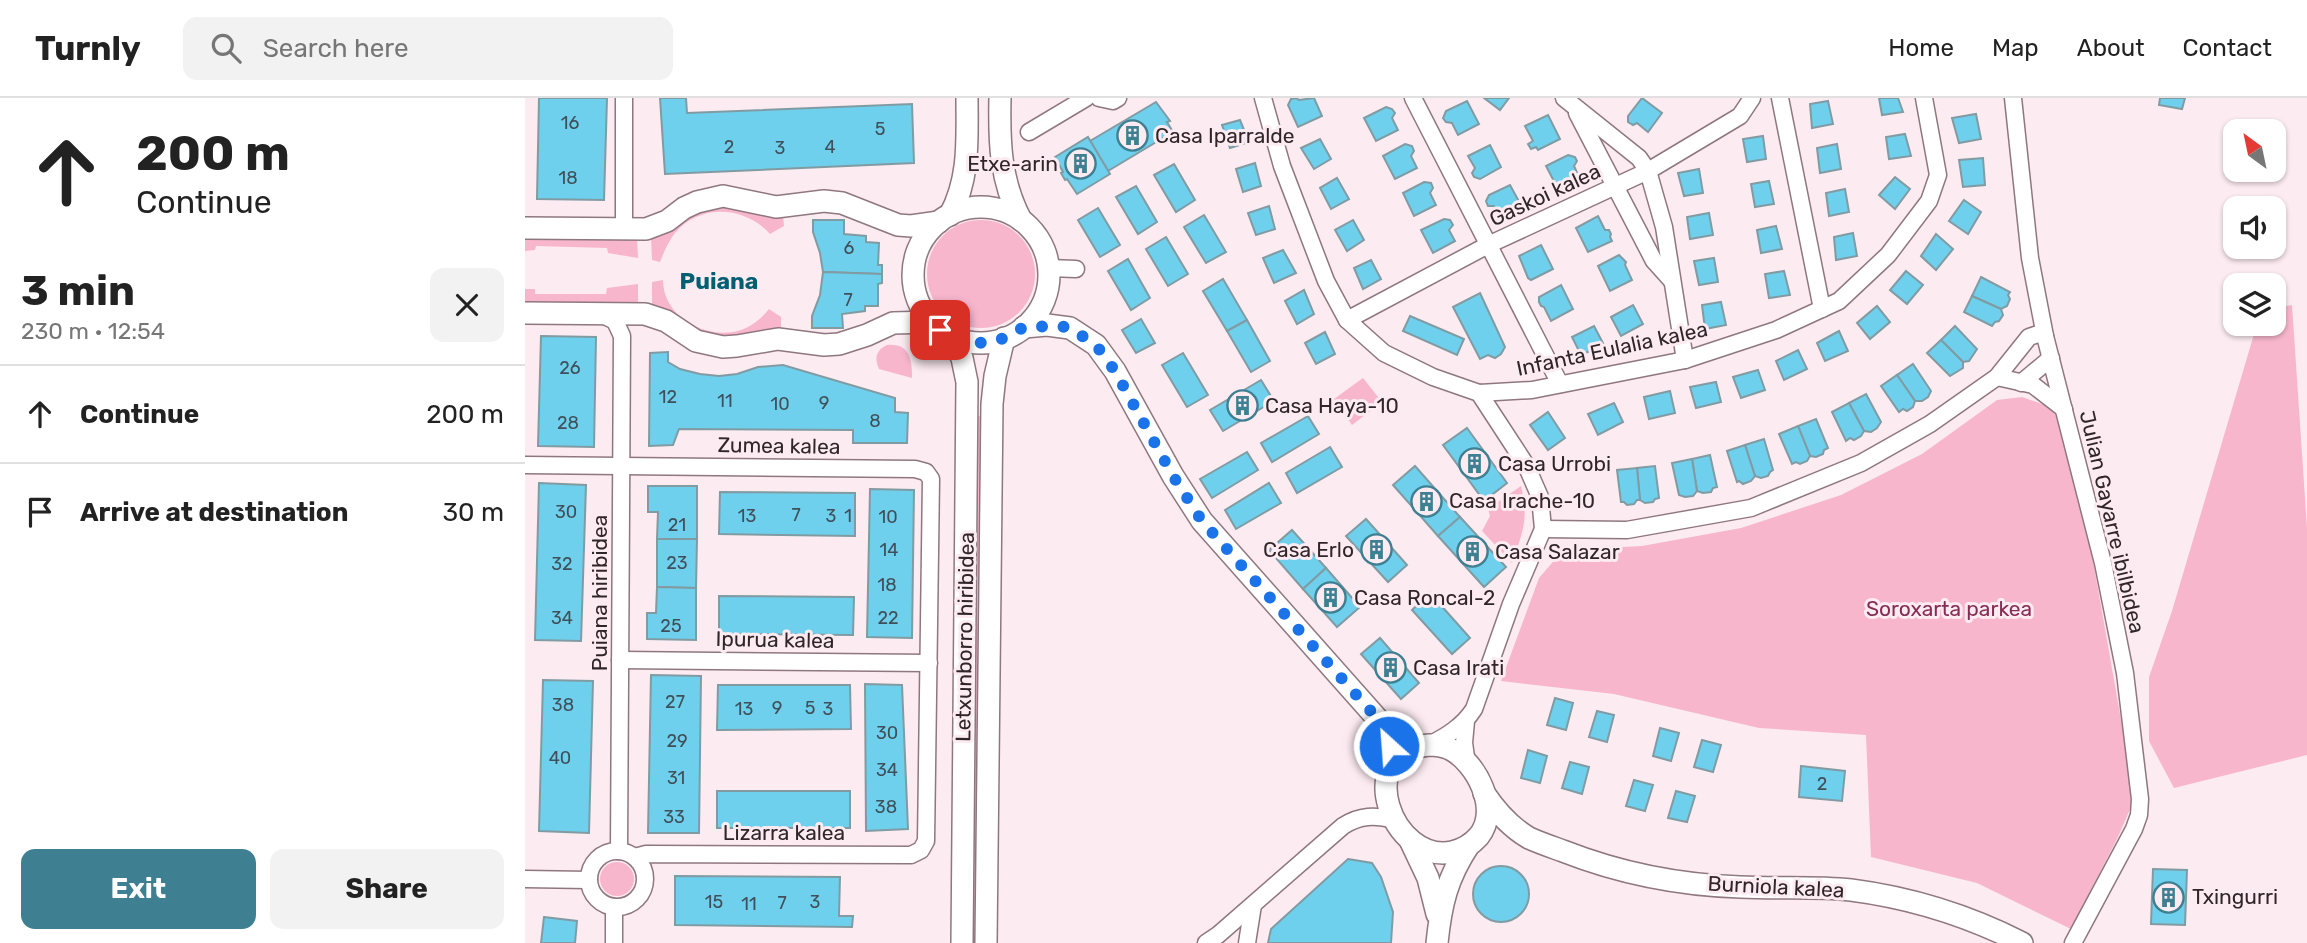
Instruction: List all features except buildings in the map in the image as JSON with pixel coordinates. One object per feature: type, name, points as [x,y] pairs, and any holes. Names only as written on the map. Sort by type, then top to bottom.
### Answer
[{"type":"street","points":[[624,98],[624,228]]},
{"type":"street","points":[[525,228],[654,227],[697,202],[723,196],[776,207],[824,201],[842,202],[898,225],[925,225],[944,218],[969,208],[998,209],[1021,220],[1037,236],[1043,246],[1049,268],[1047,290],[1039,311],[1024,327],[1005,338],[983,343],[961,340],[950,335],[932,322],[920,304],[914,284],[914,263],[921,243],[944,218],[958,200],[966,169],[967,98]]},
{"type":"street","points":[[1000,98],[1001,163],[1008,192],[1021,220]]},
{"type":"street","points":[[1029,132],[1086,98]]},
{"type":"street","points":[[1099,98],[1113,101],[1118,98]]},
{"type":"street","points":[[1263,98],[1283,166],[1326,281],[1347,320],[1384,354],[1433,377],[1479,393],[1526,465],[1540,497],[1543,529],[1511,604],[1474,709],[1466,721],[1445,736],[1404,752],[1388,770]]},
{"type":"street","points":[[1413,98],[1560,384]]},
{"type":"street","name":"Gaskoi kalea","points":[[1347,320],[1488,245],[1648,171],[1740,116],[1752,98]]},
{"type":"street","points":[[1780,98],[1822,309]]},
{"type":"street","name":"Infanta Eulalia kalea","points":[[1479,393],[1532,390],[1685,360],[1776,330],[1839,301],[1888,255],[1929,201],[1938,175],[1924,98]]},
{"type":"street","name":"Julian Gayarre ibilbidea","points":[[2013,98],[2030,258],[2050,358],[2103,563],[2125,673],[2140,799],[2139,816],[2134,829],[2073,943]]},
{"type":"street","points":[[1569,102],[1639,158],[1648,171],[1664,227],[1685,360]]},
{"type":"street","points":[[1569,102],[1654,261],[1672,281]]},
{"type":"street","points":[[1049,268],[1076,270]]},
{"type":"street","points":[[1047,290],[1070,328],[1090,340],[1107,357],[1173,476],[1202,521],[1383,725],[1399,737],[1424,745],[1449,748],[1468,764]]},
{"type":"street","points":[[525,313],[645,314],[666,321],[696,341],[723,346],[778,339],[824,345],[839,344],[893,323],[932,322]]},
{"type":"street","points":[[599,313],[615,321],[622,337]]},
{"type":"street","points":[[622,337],[630,322],[645,314]]},
{"type":"street","points":[[1024,327],[1047,325],[1070,328]]},
{"type":"street","points":[[1543,529],[1627,530],[1751,508],[1861,463],[1930,424],[1997,377],[2029,337],[2038,334],[2045,336]]},
{"type":"street","name":"Letxunborro hiribidea","points":[[950,335],[962,358],[967,382],[962,943]]},
{"type":"street","name":"Puiana hiribidea","points":[[619,851],[622,337]]},
{"type":"street","name":"Letxunborro hiribidea","points":[[986,943],[992,404],[995,376],[1005,338]]},
{"type":"street","points":[[2021,383],[2050,358]]},
{"type":"street","points":[[1997,377],[2033,385],[2064,408]]},
{"type":"street","name":"Zumea kalea","points":[[525,465],[915,469],[926,472],[931,479]]},
{"type":"street","name":"Letxunborro hiribidea","points":[[926,841],[931,479]]},
{"type":"street","name":"Ipurua kalea","points":[[620,660],[929,663]]},
{"type":"street","points":[[1438,933],[1448,881],[1484,828],[1487,816],[1484,793],[1468,764],[1464,743],[1466,721]]},
{"type":"street","points":[[1383,725],[1389,746],[1386,797],[1395,820],[1409,839],[1428,878],[1438,933]]},
{"type":"street","name":"Burniola kalea","points":[[1484,793],[1503,818],[1528,837]]},
{"type":"street","points":[[1206,943],[1350,821],[1370,816],[1395,820]]},
{"type":"street","name":"Burniola kalea","points":[[1473,842],[1502,834],[1528,837],[1576,856],[1662,879],[1740,887],[1848,890],[1920,902],[1982,923],[2022,943]]},
{"type":"street","points":[[1409,839],[1433,853],[1455,851],[1473,842]]},
{"type":"street","name":"Lizarra kalea","points":[[635,857],[646,854],[911,855],[921,850],[926,841]]},
{"type":"street","points":[[619,851],[635,857],[645,873],[643,890],[632,903],[614,907],[599,901],[589,880],[595,862],[602,856],[619,851]]},
{"type":"street","points":[[525,879],[589,880]]},
{"type":"street","points":[[1247,943],[1253,905]]},
{"type":"street","points":[[614,907],[614,943]]},
{"type":"green space","points":[[715,204],[783,215],[784,226],[770,234],[760,225],[736,213],[709,213],[685,223],[673,236],[660,262],[652,260],[651,237],[679,220]]},
{"type":"green space","points":[[981,220],[1002,224],[1019,236],[1031,253],[1035,274],[1031,295],[1019,312],[1002,324],[981,328],[960,324],[943,312],[931,295],[927,274],[931,253],[943,236],[960,224]]},
{"type":"green space","points":[[525,236],[637,237],[638,258],[608,253],[607,248],[536,246],[535,250],[525,251]]},
{"type":"green space","points":[[663,280],[670,305],[678,315],[700,328],[712,332],[738,331],[755,322],[769,309],[781,317],[781,333],[710,339],[657,306],[652,306],[652,282]]},
{"type":"green space","points":[[638,284],[638,305],[525,304],[525,289],[535,289],[535,294],[606,294],[607,288]]},
{"type":"green space","points":[[2292,305],[2307,528],[2307,755],[2174,788],[2149,741],[2149,677],[2172,611],[2253,336],[2286,336],[2286,306]]},
{"type":"green space","points":[[895,345],[905,350],[910,359],[912,378],[879,369],[877,355],[880,349]]},
{"type":"green space","points":[[1363,378],[1382,402],[1352,425],[1334,399]]},
{"type":"green space","name":"Soroxarta parkea","points":[[2022,397],[2048,406],[2064,426],[2081,492],[2130,771],[2131,807],[2071,929],[1977,883],[1871,857],[1866,735],[1759,728],[1614,694],[1501,681],[1539,578],[1558,556],[1583,549],[1642,546],[1741,528],[1841,495],[1922,454],[1997,400]]},
{"type":"green space","points":[[975,416],[985,416],[980,943],[969,943]]},
{"type":"green space","points":[[1521,486],[1525,507],[1524,525],[1512,563],[1482,531],[1490,516],[1488,509]]},
{"type":"green space","points":[[617,862],[629,867],[634,879],[629,891],[617,896],[605,891],[600,879],[605,867]]},
{"type":"place","name":"Casa Iparralde","points":[[1132,136]]},
{"type":"place","name":"Etxe-arin","points":[[1081,164]]},
{"type":"place","name":"Casa Haya-10","points":[[1242,406]]},
{"type":"place","name":"Casa Urrobi","points":[[1475,464]]},
{"type":"place","name":"Casa Irache-10","points":[[1426,501]]},
{"type":"place","name":"Casa Erlo","points":[[1377,550]]},
{"type":"place","name":"Casa Salazar","points":[[1472,552]]},
{"type":"place","name":"Casa Roncal-2","points":[[1331,598]]},
{"type":"place","name":"Casa Irati","points":[[1390,668]]},
{"type":"place","name":"Txingurri","points":[[2169,897]]},
{"type":"district","name":"Puiana","points":[[719,281]]},
{"type":"route","points":[[940,330],[961,340],[983,343],[1005,338],[1024,327],[1059,326],[1084,335],[1096,345],[1107,357],[1173,476],[1202,521],[1383,725],[1389,746]]}]
